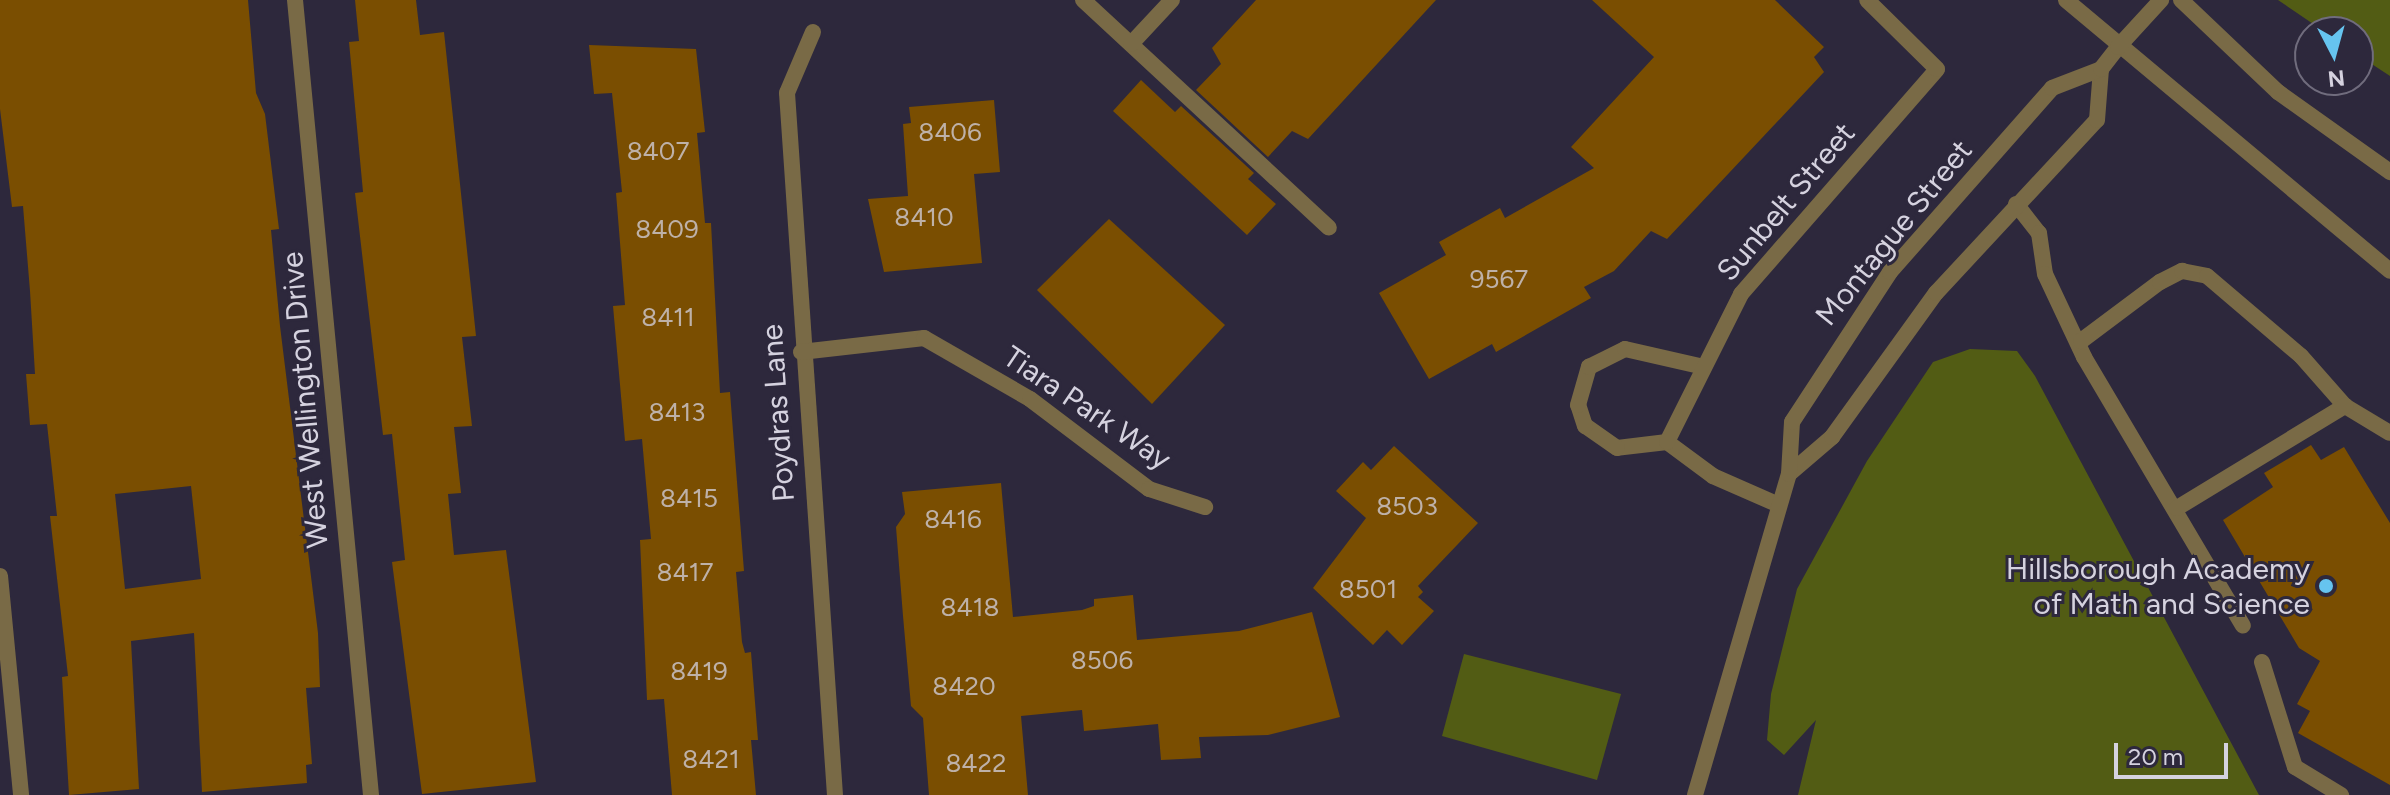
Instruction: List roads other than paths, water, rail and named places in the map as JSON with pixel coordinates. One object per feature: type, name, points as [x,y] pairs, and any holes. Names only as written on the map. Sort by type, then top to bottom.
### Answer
[{"type":"street","name":"West Wellington Drive","points":[[295,0],[371,795]]},
{"type":"street","points":[[1083,0],[1329,228]]},
{"type":"street","points":[[1131,44],[1172,0]]},
{"type":"street","name":"Sunbelt Street","points":[[1667,442],[1741,294],[1937,69],[1867,0]]},
{"type":"street","points":[[2066,0],[2118,47],[2390,271]]},
{"type":"street","points":[[1789,474],[1832,437],[1936,293],[2097,120],[2101,69],[2161,0]]},
{"type":"street","points":[[2181,0],[2278,92],[2390,172]]},
{"type":"street","name":"Poydras Lane","points":[[813,32],[787,93],[801,352],[835,795]]},
{"type":"street","name":"Montague Street","points":[[1695,795],[1789,474],[1792,422],[1890,272],[2052,88],[2101,69]]},
{"type":"street","points":[[2016,204],[2039,233],[2045,274],[2081,341],[2084,357],[2177,508],[2243,626]]},
{"type":"street","points":[[2081,341],[2160,282],[2182,271],[2207,276],[2301,356],[2345,406],[2390,433]]},
{"type":"street","name":"Tiara Park Way","points":[[801,352],[924,338],[1030,399],[1149,489],[1205,507]]},
{"type":"street","points":[[1704,367],[1625,349],[1589,367],[1578,405],[1585,426],[1617,448],[1667,442],[1713,476],[1779,505]]},
{"type":"street","points":[[2177,508],[2345,406]]},
{"type":"street","points":[[0,576],[21,795]]},
{"type":"street","points":[[2262,662],[2295,767],[2341,795]]},
{"type":"place","name":"Hillsborough Academy of Math and Science","points":[[2326,586]]}]
